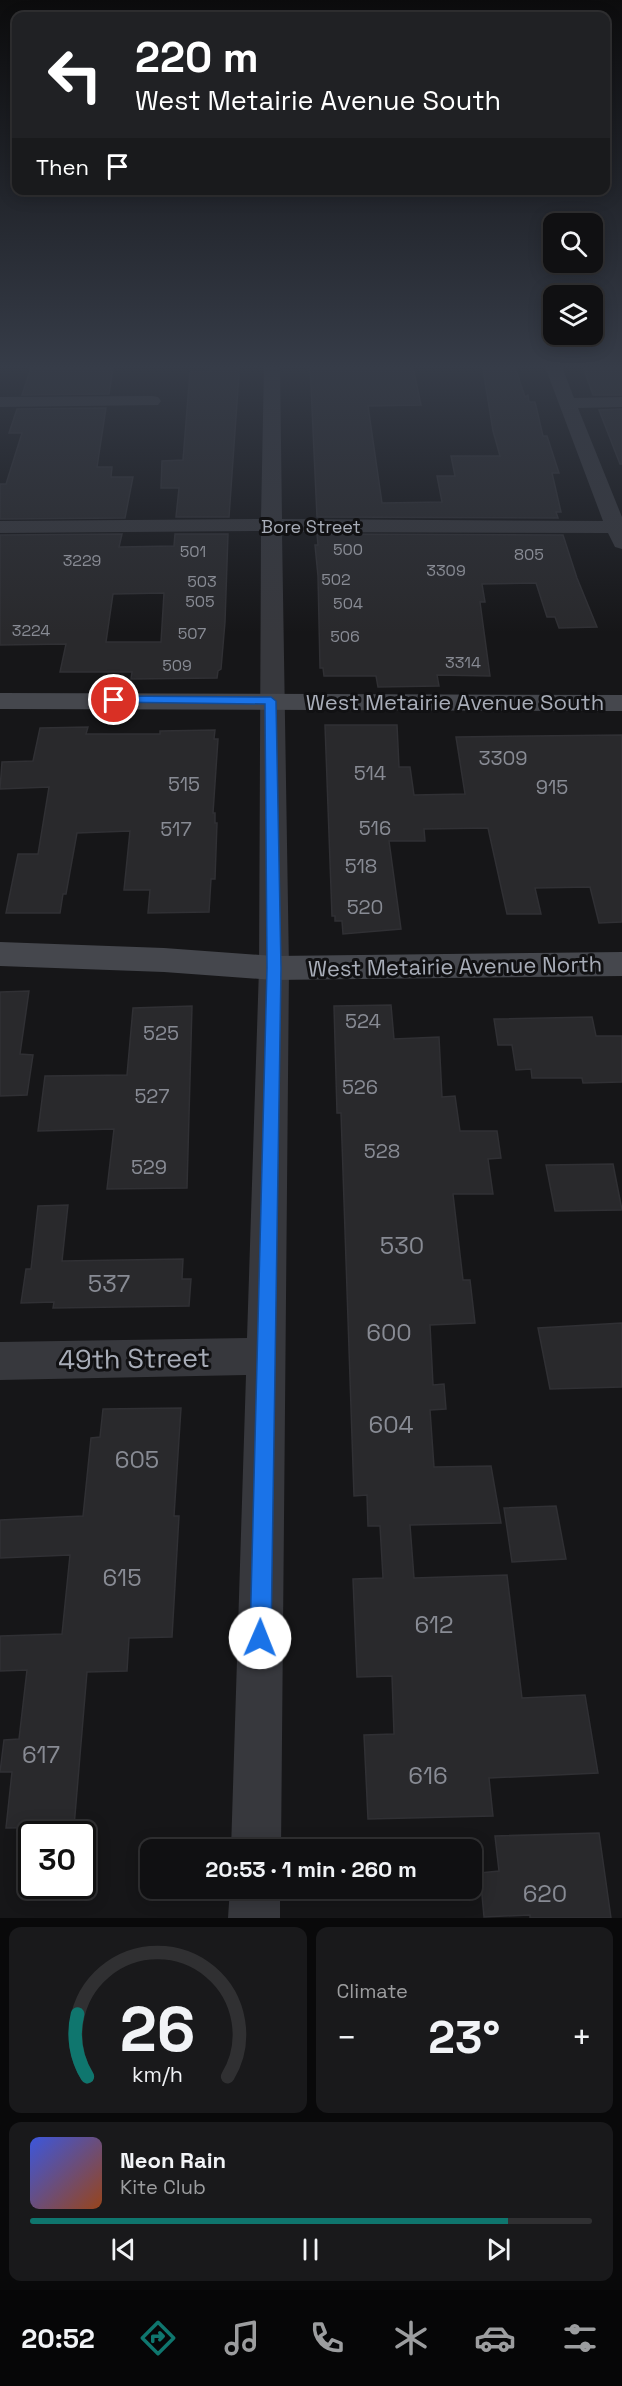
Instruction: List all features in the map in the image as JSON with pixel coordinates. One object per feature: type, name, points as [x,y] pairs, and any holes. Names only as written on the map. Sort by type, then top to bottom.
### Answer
[{"type":"main road","name":"West Metairie Avenue South","points":[[0,701],[622,703]]},
{"type":"main road","name":"West Metairie Avenue North","points":[[0,954],[164,960],[274,968],[622,964]]},
{"type":"street","points":[[255,1839],[274,968],[271,701],[272,454]]},
{"type":"street","points":[[587,454],[620,533]]},
{"type":"street","name":"Bore Street","points":[[0,527],[192,525],[620,533]]},
{"type":"street","name":"49th Street","points":[[0,1361],[267,1356]]},
{"type":"street","points":[[254,1918],[255,1899]]},
{"type":"building","points":[[16,454],[99,454],[97,467],[112,467],[111,477],[133,477],[125,518],[0,519],[0,484],[6,484]]},
{"type":"building","points":[[184,454],[233,454],[229,517],[176,517],[179,488],[161,488],[162,461],[183,460]]},
{"type":"building","points":[[314,454],[375,454],[382,503],[442,502],[437,476],[455,476],[451,456],[553,454],[559,473],[552,473],[561,512],[556,512],[558,518],[317,517]]},
{"type":"building","points":[[616,454],[622,454],[622,464]]},
{"type":"building","points":[[122,534],[119,547],[174,546],[175,534],[228,534],[225,622],[221,669],[218,671],[217,678],[131,679],[132,672],[60,672],[66,644],[0,645],[0,535]],"holes":[[[164,593],[161,642],[106,642],[113,594]]]},
{"type":"building","points":[[317,534],[563,535],[597,627],[559,628],[555,617],[547,617],[536,583],[482,584],[485,602],[480,602],[490,676],[437,675],[439,686],[378,687],[376,676],[324,676],[323,668],[320,668],[315,545],[318,545]]},
{"type":"building","points":[[325,725],[397,725],[399,767],[410,767],[414,795],[465,794],[456,737],[622,735],[622,922],[599,923],[590,887],[535,888],[541,914],[507,914],[488,828],[424,829],[425,841],[389,841],[401,929],[343,934],[342,921],[335,921],[335,916],[332,916]]},
{"type":"building","points":[[88,727],[86,734],[160,734],[160,731],[215,730],[214,739],[218,739],[213,813],[215,813],[215,823],[217,823],[215,879],[211,879],[209,912],[148,913],[150,890],[124,890],[130,831],[77,833],[66,894],[63,894],[60,913],[6,913],[18,854],[38,854],[49,787],[0,789],[2,762],[33,761],[40,728]]},
{"type":"building","points":[[29,991],[20,1054],[33,1055],[27,1095],[0,1096],[0,992]]},
{"type":"building","points":[[391,1005],[394,1039],[439,1037],[442,1097],[455,1096],[460,1131],[497,1131],[501,1158],[488,1159],[493,1194],[453,1194],[463,1280],[470,1280],[475,1323],[430,1325],[433,1385],[444,1384],[446,1409],[430,1410],[434,1467],[491,1466],[501,1523],[410,1525],[414,1578],[507,1575],[522,1698],[585,1695],[598,1773],[489,1778],[493,1816],[368,1819],[364,1735],[394,1734],[392,1676],[357,1677],[353,1579],[383,1578],[380,1526],[368,1526],[367,1495],[354,1496],[341,1113],[337,1113],[334,1006]]},
{"type":"building","points":[[192,1006],[187,1188],[107,1189],[114,1129],[38,1131],[45,1076],[127,1075],[133,1008]]},
{"type":"building","points":[[592,1017],[596,1036],[622,1036],[622,1082],[583,1083],[582,1078],[532,1078],[531,1069],[516,1070],[512,1045],[498,1045],[494,1019]]},
{"type":"building","points":[[613,1164],[622,1210],[555,1211],[546,1165]]},
{"type":"building","points":[[68,1205],[62,1261],[183,1259],[182,1279],[191,1279],[189,1306],[53,1308],[54,1302],[21,1303],[26,1269],[31,1269],[38,1206]]},
{"type":"building","points":[[622,1323],[622,1387],[550,1389],[538,1328]]},
{"type":"building","points":[[181,1408],[174,1516],[179,1516],[172,1637],[129,1638],[127,1671],[87,1672],[75,1821],[18,1821],[18,1828],[6,1828],[12,1772],[0,1772],[4,1740],[19,1739],[27,1670],[0,1671],[0,1636],[62,1634],[70,1555],[0,1558],[0,1520],[83,1516],[91,1438],[100,1437],[103,1409]]},
{"type":"building","points":[[556,1506],[566,1559],[512,1562],[504,1508]]},
{"type":"building","points":[[599,1833],[611,1918],[530,1918],[530,1915],[484,1917],[482,1873],[499,1871],[495,1836]]},
{"type":"route","points":[[114,700],[271,701],[274,968],[260,1638]]}]
